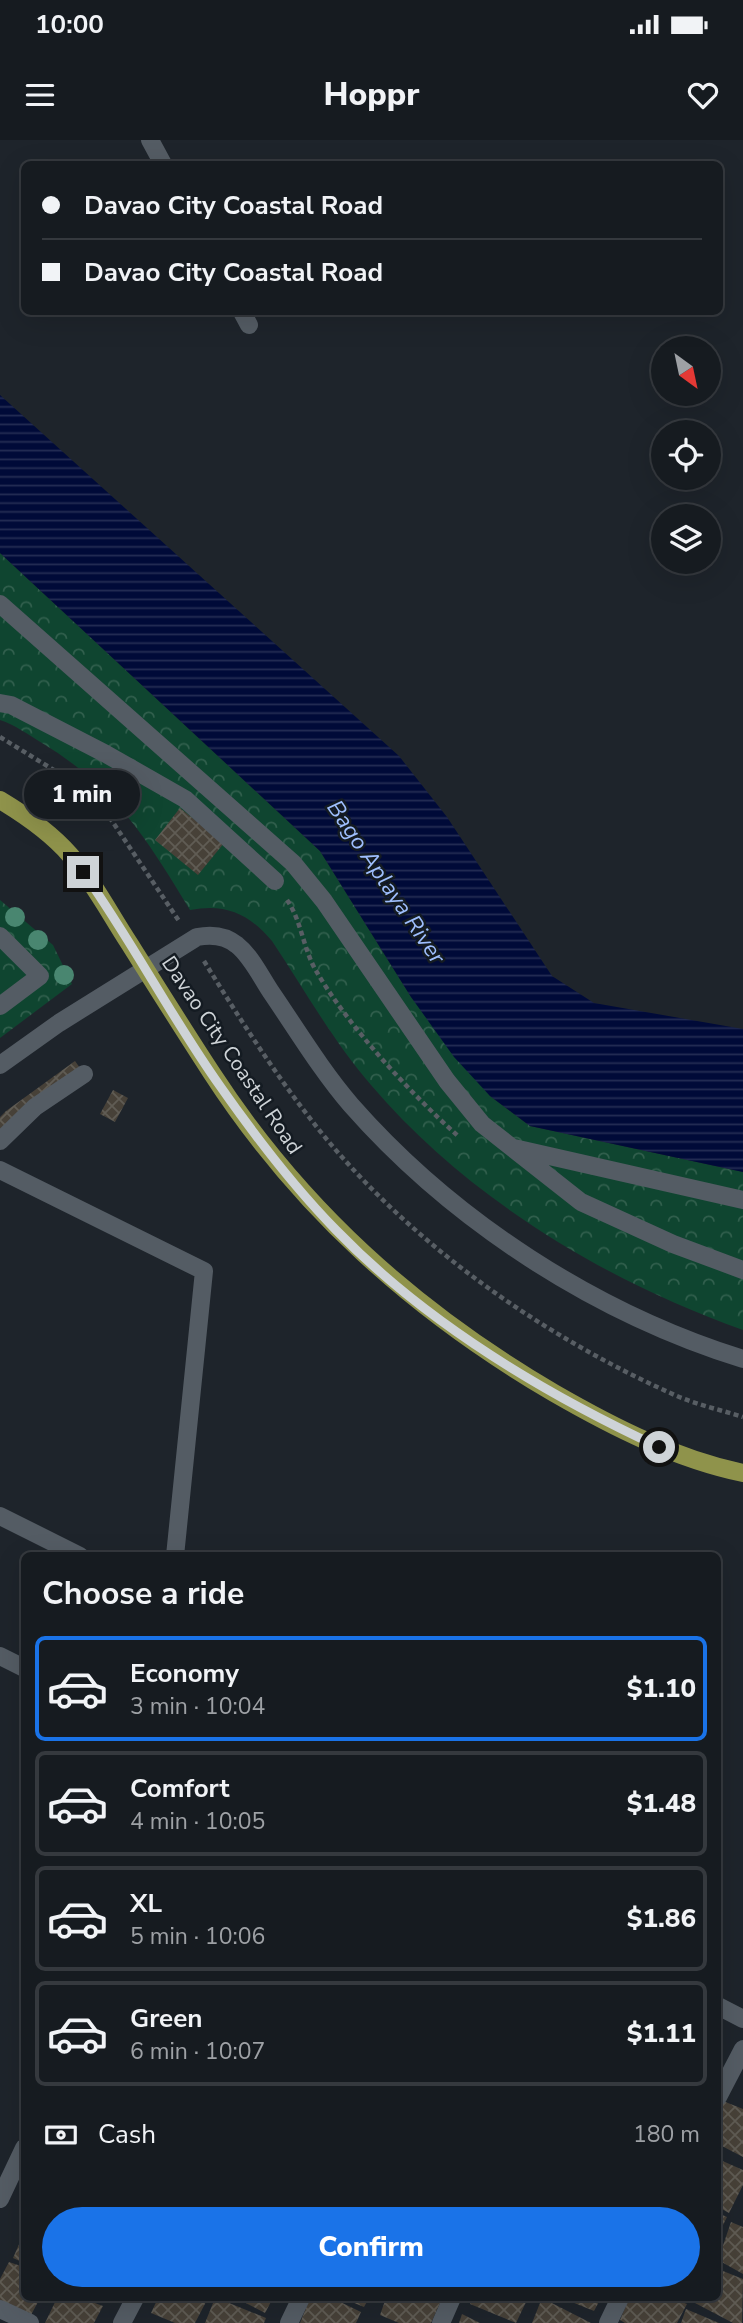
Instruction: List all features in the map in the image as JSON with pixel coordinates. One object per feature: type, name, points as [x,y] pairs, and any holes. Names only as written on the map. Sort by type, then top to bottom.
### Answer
[{"type":"main road","name":"Davao City Coastal Road","points":[[0,800],[30,818],[70,854],[219,1085],[283,1171],[337,1231],[407,1293],[498,1360],[596,1418],[659,1447],[743,1473]]},
{"type":"street","points":[[150,140],[161,161]]},
{"type":"street","points":[[0,604],[293,863],[324,901],[447,1080],[482,1124],[582,1202],[673,1244],[743,1270]]},
{"type":"street","points":[[0,703],[11,705],[106,754],[185,799],[275,881]]},
{"type":"street","points":[[0,1065],[59,1023],[182,946],[210,934],[225,937],[249,958],[350,1104],[415,1170],[462,1208],[562,1278],[675,1335],[743,1359]]},
{"type":"street","points":[[0,936],[40,976],[0,1006]]},
{"type":"street","points":[[0,1141],[35,1107],[84,1074]]},
{"type":"street","points":[[509,1147],[743,1200]]},
{"type":"street","points":[[0,1170],[204,1271],[175,1552]]},
{"type":"street","points":[[0,1516],[72,1552]]},
{"type":"street","points":[[1,1660],[21,1667]]},
{"type":"street","points":[[721,2008],[743,2019]]},
{"type":"street","points":[[721,2091],[743,2049]]},
{"type":"street","points":[[0,2199],[21,2154]]},
{"type":"street","points":[[122,2323],[133,2301]]},
{"type":"street","points":[[289,2323],[300,2301]]},
{"type":"street","points":[[441,2323],[451,2301]]},
{"type":"street","points":[[608,2323],[619,2301]]},
{"type":"street","points":[[0,2309],[30,2323]]},
{"type":"path","points":[[0,737],[62,775],[110,818],[157,887]]},
{"type":"green space","points":[[0,553],[320,851],[411,997],[490,1096],[530,1126],[743,1172],[743,1330],[640,1287],[590,1260],[494,1199],[450,1164],[409,1126],[357,1068],[331,1033],[272,941],[255,924],[226,910],[190,910],[144,838],[110,796],[68,760],[22,730],[0,720]]},
{"type":"green space","points":[[0,900],[53,945],[72,984],[0,1038]]},
{"type":"water","name":"Bago Aplaya River","points":[[0,395],[399,756],[447,817],[552,976],[594,1003],[743,1029],[743,1172],[530,1126],[490,1096],[454,1057],[411,997],[320,851],[0,553]]},
{"type":"building","points":[[180,808],[224,843],[198,875],[155,840]]},
{"type":"building","points":[[75,1061],[80,1068],[31,1101],[0,1130],[0,1117],[6,1111]]},
{"type":"building","points":[[113,1090],[128,1098],[115,1122],[100,1114]]},
{"type":"building","points":[[723,2101],[743,2109],[743,2157],[721,2146]]},
{"type":"building","points":[[721,2160],[743,2170],[743,2185],[729,2213],[721,2209]]},
{"type":"building","points":[[721,2214],[727,2217],[721,2229]]},
{"type":"building","points":[[731,2222],[743,2227],[743,2274],[721,2262],[721,2251]]},
{"type":"building","points":[[21,2240],[21,2262],[13,2258]]},
{"type":"building","points":[[9,2262],[21,2266],[21,2301],[38,2301],[30,2317],[0,2304],[0,2279]]},
{"type":"building","points":[[721,2270],[743,2279],[742,2323],[733,2323],[695,2303],[721,2301]]},
{"type":"building","points":[[56,2301],[89,2301],[103,2306],[94,2323],[45,2323]]},
{"type":"building","points":[[157,2301],[206,2301],[195,2323],[175,2323],[151,2313]]},
{"type":"building","points":[[214,2301],[224,2301],[266,2318],[264,2323],[205,2323]]},
{"type":"building","points":[[242,2301],[271,2301],[265,2313]]},
{"type":"building","points":[[309,2301],[338,2301],[361,2312],[356,2323],[300,2323]]},
{"type":"building","points":[[349,2301],[367,2301],[364,2307]]},
{"type":"building","points":[[385,2301],[441,2301],[431,2323],[399,2323],[380,2315]]},
{"type":"building","points":[[471,2301],[527,2301],[516,2323],[470,2304]]},
{"type":"building","points":[[541,2301],[548,2301],[591,2323],[532,2323]]},
{"type":"building","points":[[569,2301],[599,2301],[594,2311]]},
{"type":"building","points":[[628,2301],[679,2301],[687,2304],[677,2323],[625,2323],[620,2320]]},
{"type":"building","points":[[686,2309],[719,2323],[681,2323]]},
{"type":"building","points":[[462,2314],[480,2323],[459,2323]]},
{"type":"route","points":[[83,872],[219,1085],[283,1171],[337,1231],[407,1293],[498,1360],[596,1418],[659,1447]]}]
